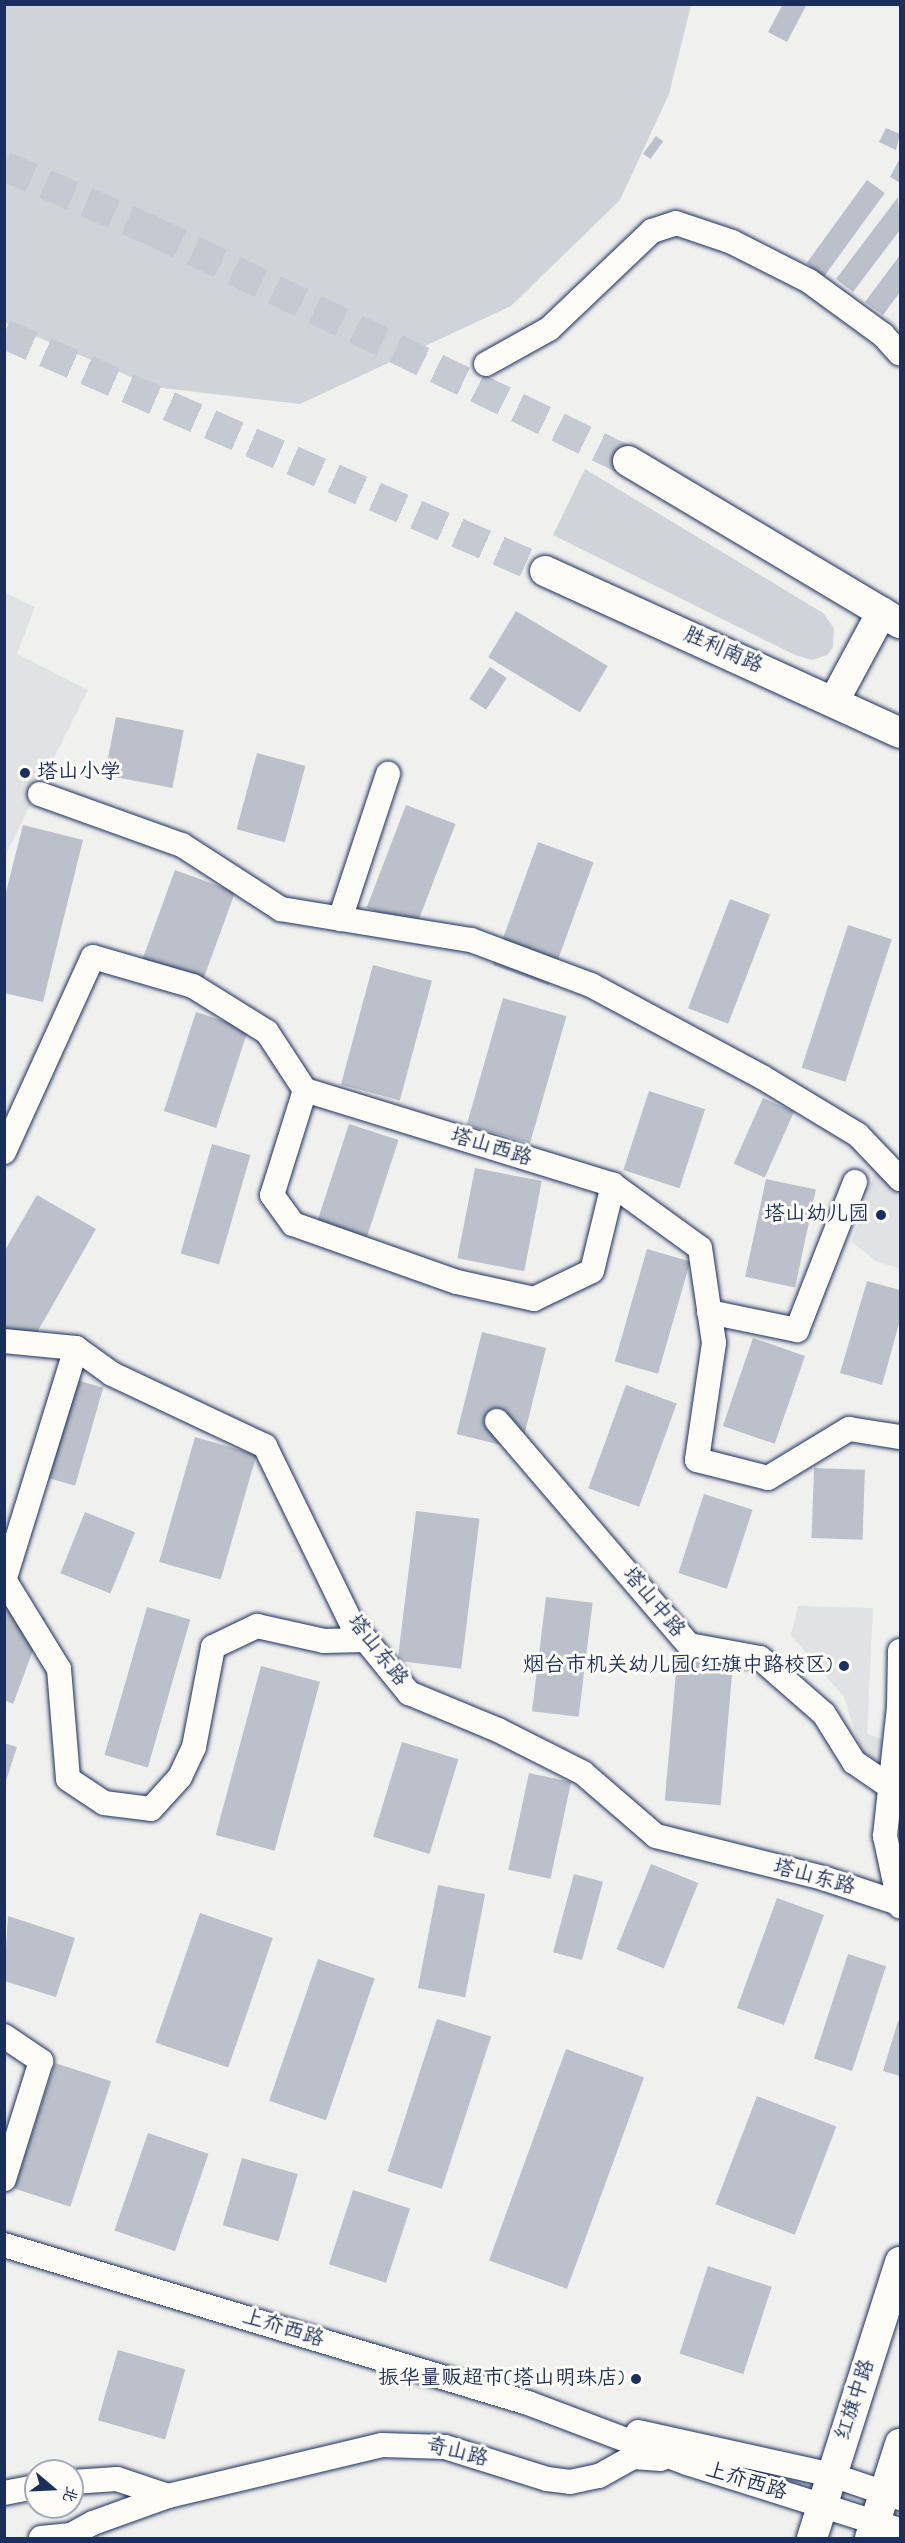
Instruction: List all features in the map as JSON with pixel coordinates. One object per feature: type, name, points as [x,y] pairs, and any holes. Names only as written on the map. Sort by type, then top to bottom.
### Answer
[{"type":"main road","points":[[628,461],[891,617],[834,701]]},
{"type":"main road","name":"胜利南路","points":[[545,572],[834,701],[900,733]]},
{"type":"main road","name":"红旗中路","points":[[812,2538],[900,2262]]},
{"type":"main road","points":[[882,2530],[892,2496],[900,2444]]},
{"type":"street","points":[[486,364],[549,329],[652,231],[676,223],[732,242],[808,281],[883,335],[900,354]]},
{"type":"street","points":[[340,919],[388,774]]},
{"type":"street","points":[[40,794],[182,845],[281,909],[471,940],[591,985],[762,1077],[858,1135],[900,1179]]},
{"type":"street","points":[[4,1152],[93,957],[203,991],[267,1032],[305,1090],[272,1195],[293,1224],[457,1282],[534,1299],[592,1271],[614,1185]]},
{"type":"street","name":"塔山西路","points":[[305,1090],[614,1185],[700,1248],[714,1343],[697,1460],[768,1478],[849,1429],[900,1437]]},
{"type":"street","points":[[709,1312],[797,1330],[855,1182]]},
{"type":"street","points":[[4,1341],[76,1348],[5,1581],[59,1669],[68,1779],[104,1803],[151,1809],[180,1777],[194,1747],[213,1647],[257,1626],[324,1641],[365,1640]]},
{"type":"street","name":"塔山东路","points":[[76,1348],[112,1374],[265,1446],[351,1622],[409,1693],[498,1730],[583,1773],[656,1836],[823,1878],[899,1904]]},
{"type":"street","name":"塔山中路","points":[[497,1421],[689,1645],[760,1658],[824,1714],[854,1761],[889,1786]]},
{"type":"street","points":[[899,1904],[885,1836],[899,1707],[900,1651]]},
{"type":"street","points":[[4,2036],[41,2061],[4,2179]]},
{"type":"street","name":"上夼西路","points":[[4,2246],[691,2454],[882,2530]]},
{"type":"street","name":"奇山路","points":[[41,2538],[70,2537],[168,2496],[320,2458],[411,2443],[445,2447],[548,2479],[570,2482],[598,2476],[633,2457],[691,2454]]},
{"type":"street","name":"上夼西路","points":[[691,2454],[832,2475],[892,2496]]},
{"type":"street","points":[[84,2481],[117,2479],[168,2496]]},
{"type":"street","points":[[4,2493],[24,2489]]},
{"type":"shaded area","points":[[5,4],[691,5],[669,94],[620,200],[511,306],[300,404],[154,387],[5,323]]},
{"type":"shaded area","points":[[585,469],[823,613],[834,628],[833,647],[827,655],[812,660],[795,655],[553,535]]},
{"type":"shaded area","name":"塔山小学","points":[[5,593],[35,607],[17,654],[88,690],[5,856]]},
{"type":"shaded area","name":"塔山幼儿园","points":[[877,1166],[900,1189],[900,1269],[876,1261],[852,1242]]},
{"type":"shaded area","name":"烟台市机关幼儿园(红旗中路校区)","points":[[798,1606],[873,1608],[867,1734],[900,1745],[900,1770],[862,1753],[844,1697],[791,1635]]},
{"type":"building","points":[[783,4],[807,4],[787,42],[768,32]]},
{"type":"building","points":[[886,128],[900,134],[896,150],[879,142]]},
{"type":"building","points":[[656,136],[663,141],[650,159],[643,154]]},
{"type":"building","points":[[900,158],[900,183],[890,177]]},
{"type":"building","points":[[867,180],[885,193],[824,276],[806,263]]},
{"type":"building","points":[[898,197],[900,230],[853,292],[836,279]]},
{"type":"building","points":[[900,255],[900,292],[883,315],[865,302]]},
{"type":"building","points":[[516,611],[608,666],[580,712],[488,657]]},
{"type":"building","points":[[490,667],[507,678],[486,710],[469,699]]},
{"type":"building","points":[[116,717],[184,730],[172,788],[105,775]]},
{"type":"building","points":[[257,753],[305,766],[285,842],[237,829]]},
{"type":"building","points":[[406,805],[455,824],[416,927],[367,908]]},
{"type":"building","points":[[23,825],[83,840],[43,1002],[4,993],[4,900]]},
{"type":"building","points":[[538,842],[593,862],[549,985],[493,965]]},
{"type":"building","points":[[175,870],[235,892],[202,982],[142,960]]},
{"type":"building","points":[[730,899],[770,914],[728,1024],[688,1008]]},
{"type":"building","points":[[848,925],[892,939],[845,1082],[802,1068]]},
{"type":"building","points":[[373,965],[432,981],[400,1101],[341,1085]]},
{"type":"building","points":[[503,998],[566,1016],[530,1143],[467,1125]]},
{"type":"building","points":[[196,1012],[248,1029],[216,1128],[164,1111]]},
{"type":"building","points":[[649,1091],[705,1109],[679,1188],[623,1170]]},
{"type":"building","points":[[763,1098],[794,1112],[765,1178],[734,1164]]},
{"type":"building","points":[[349,1124],[398,1140],[367,1237],[317,1221]]},
{"type":"building","points":[[212,1144],[250,1155],[219,1265],[181,1254]]},
{"type":"building","points":[[475,1168],[542,1181],[524,1271],[457,1258]]},
{"type":"building","points":[[766,1179],[816,1190],[795,1287],[745,1277]]},
{"type":"building","points":[[37,1195],[96,1229],[27,1350],[4,1338],[4,1252]]},
{"type":"building","points":[[647,1249],[690,1261],[658,1374],[615,1361]]},
{"type":"building","points":[[867,1281],[900,1290],[900,1320],[882,1385],[840,1373]]},
{"type":"building","points":[[482,1332],[546,1348],[521,1450],[457,1434]]},
{"type":"building","points":[[753,1338],[805,1356],[775,1444],[723,1426]]},
{"type":"building","points":[[59,1375],[103,1388],[75,1486],[31,1473]]},
{"type":"building","points":[[626,1385],[677,1403],[639,1507],[588,1488]]},
{"type":"building","points":[[195,1437],[257,1455],[221,1580],[159,1562]]},
{"type":"building","points":[[814,1468],[865,1470],[863,1540],[812,1538]]},
{"type":"building","points":[[704,1494],[753,1510],[727,1589],[678,1573]]},
{"type":"building","points":[[416,1511],[480,1519],[461,1669],[398,1661]]},
{"type":"building","points":[[85,1512],[135,1532],[110,1593],[60,1573]]},
{"type":"building","points":[[546,1597],[593,1603],[579,1717],[532,1711]]},
{"type":"building","points":[[4,1603],[45,1618],[13,1704],[4,1700]]},
{"type":"building","points":[[147,1607],[190,1619],[148,1767],[105,1755]]},
{"type":"building","points":[[677,1661],[733,1666],[721,1805],[665,1800]]},
{"type":"building","points":[[261,1666],[320,1682],[275,1851],[216,1835]]},
{"type":"building","points":[[402,1742],[458,1759],[429,1854],[373,1837]]},
{"type":"building","points":[[4,1743],[17,1747],[5,1784],[4,1784]]},
{"type":"building","points":[[529,1773],[571,1782],[550,1879],[508,1870]]},
{"type":"building","points":[[651,1864],[698,1883],[664,1968],[617,1949]]},
{"type":"building","points":[[574,1874],[603,1882],[582,1960],[553,1952]]},
{"type":"building","points":[[438,1885],[485,1894],[465,1997],[418,1988]]},
{"type":"building","points":[[777,1898],[824,1915],[784,2025],[737,2008]]},
{"type":"building","points":[[200,1913],[273,1938],[228,2068],[155,2043]]},
{"type":"building","points":[[8,1916],[75,1938],[56,1997],[4,1981]]},
{"type":"building","points":[[848,1954],[886,1966],[852,2071],[814,2059]]},
{"type":"building","points":[[318,1959],[375,1979],[326,2120],[269,2101]]},
{"type":"building","points":[[437,2019],[491,2037],[442,2189],[388,2171]]},
{"type":"building","points":[[898,2021],[900,2022],[900,2076],[883,2071]]},
{"type":"building","points":[[566,2049],[644,2077],[567,2289],[489,2260]]},
{"type":"building","points":[[55,2063],[111,2081],[70,2207],[14,2189]]},
{"type":"building","points":[[757,2096],[836,2126],[795,2235],[715,2204]]},
{"type":"building","points":[[148,2133],[209,2154],[175,2251],[114,2230]]},
{"type":"building","points":[[242,2158],[298,2174],[278,2241],[223,2225]]},
{"type":"building","points":[[353,2190],[410,2209],[386,2283],[329,2264]]},
{"type":"building","points":[[708,2266],[772,2287],[743,2374],[680,2353]]},
{"type":"building","points":[[118,2350],[185,2369],[165,2439],[98,2420]]},
{"type":"tunnel","points":[[4,166],[153,231],[628,461]]},
{"type":"tunnel","points":[[4,334],[545,571]]},
{"type":"place","name":"塔山小学","points":[[25,773]]},
{"type":"place","name":"塔山幼儿园","points":[[881,1215]]},
{"type":"place","name":"烟台市机关幼儿园(红旗中路校区)","points":[[844,1666]]},
{"type":"place","name":"振华量贩超市(塔山明珠店)","points":[[636,2379]]}]
